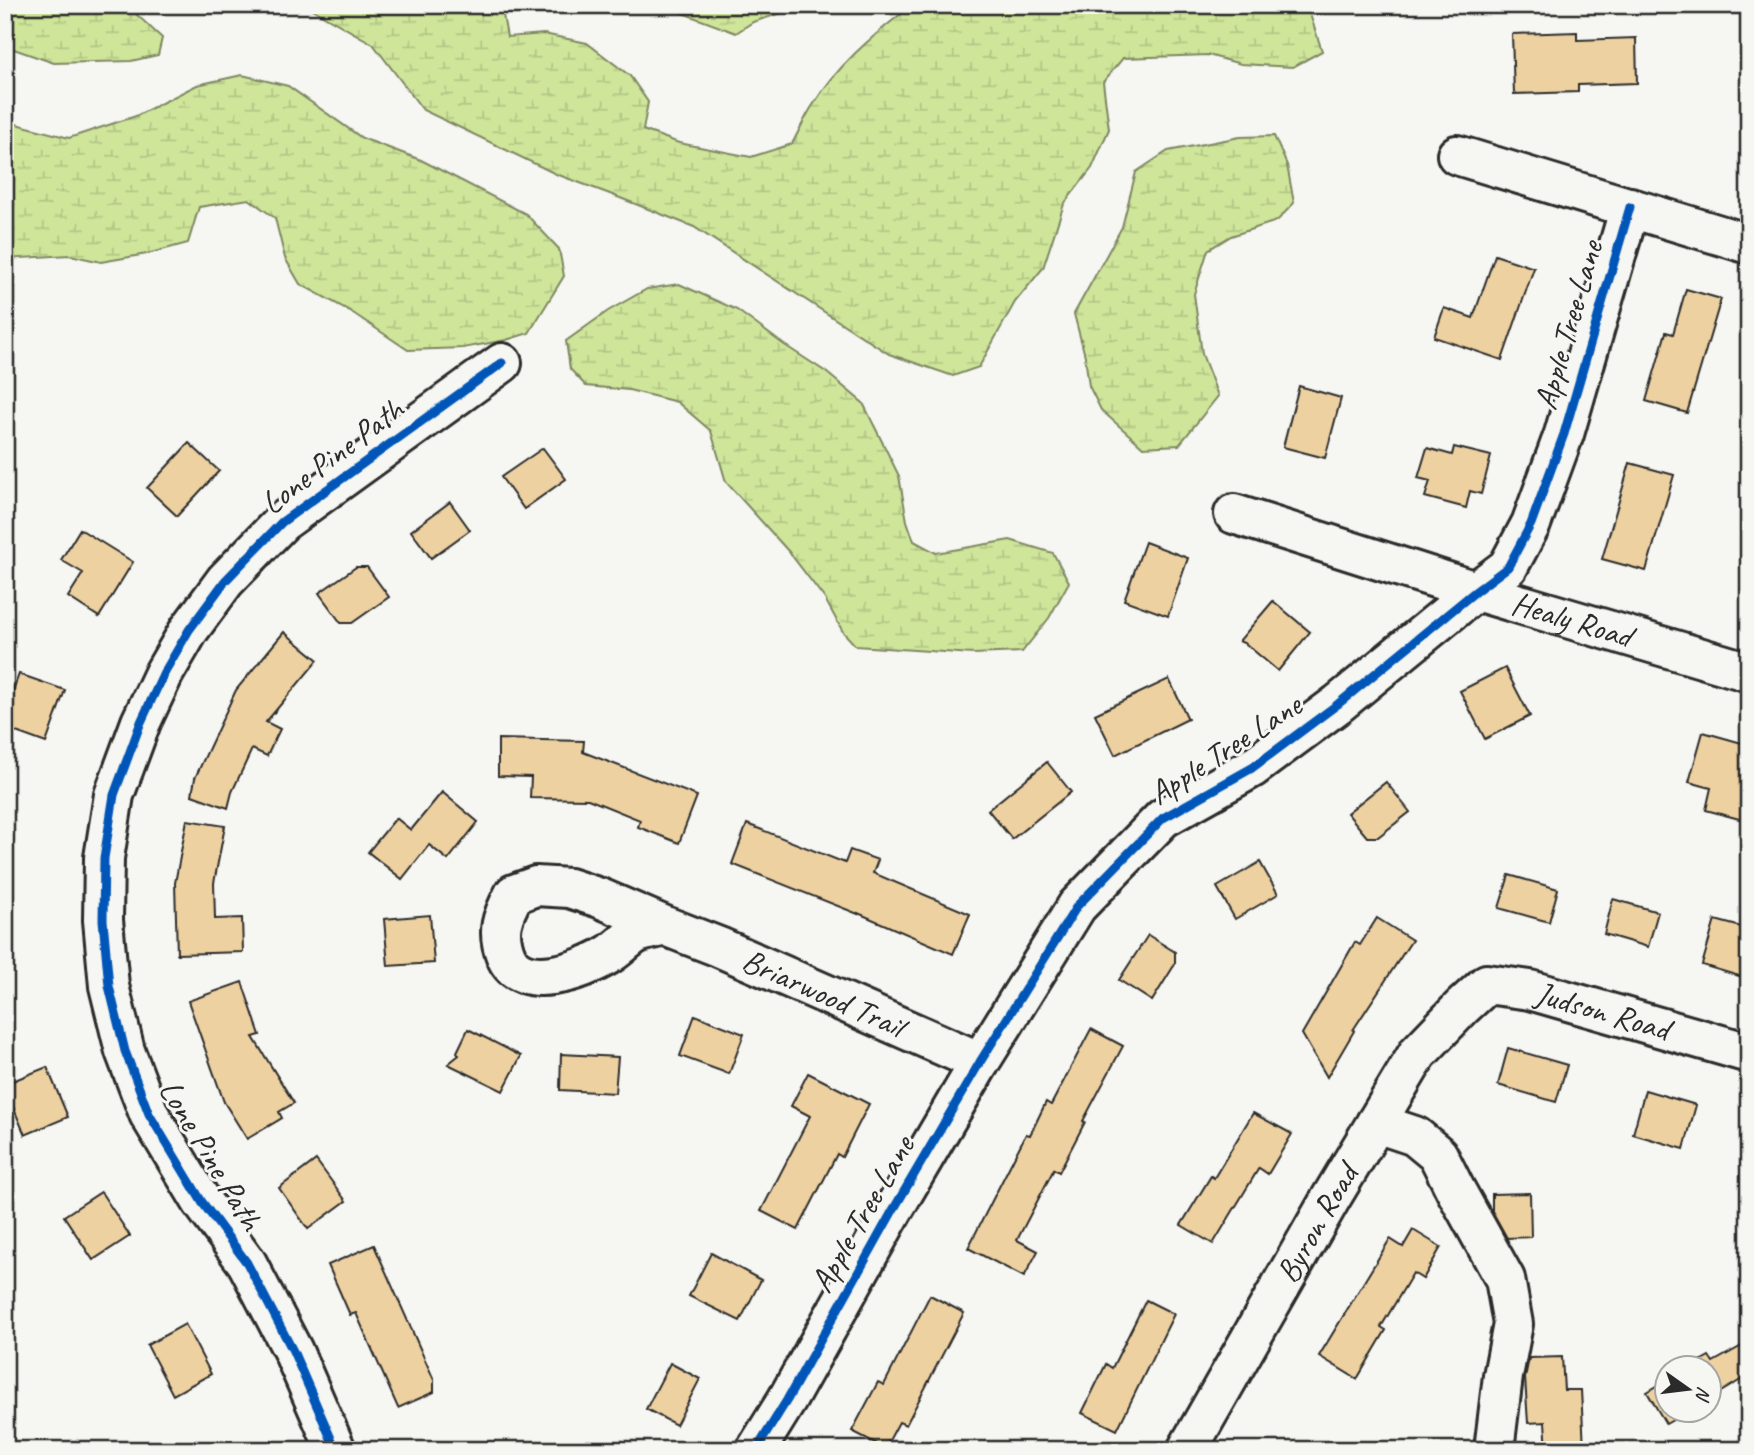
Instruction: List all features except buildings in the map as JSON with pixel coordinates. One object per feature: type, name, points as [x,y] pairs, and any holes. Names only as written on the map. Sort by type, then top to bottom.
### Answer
[{"type":"street","points":[[1457,155],[1749,244]]},
{"type":"street","name":"Apple Tree Lane","points":[[756,1450],[980,1062],[1077,906],[1163,818],[1252,768],[1339,704],[1508,567],[1531,524],[1563,434],[1630,207]]},
{"type":"street","name":"Lone Pine Path","points":[[336,1450],[293,1351],[247,1262],[202,1202],[149,1114],[125,1051],[109,986],[103,920],[104,858],[114,795],[141,722],[164,673],[189,630],[225,581],[282,522],[502,363]]},
{"type":"street","name":"Healy Road","points":[[1234,514],[1476,591],[1749,672]]},
{"type":"street","name":"Briarwood Trail","points":[[665,926],[719,947],[980,1062]]},
{"type":"street","name":"Judson Road","points":[[1462,1007],[1486,984],[1530,990],[1749,1052]]},
{"type":"street","name":"Byron Road","points":[[1187,1450],[1324,1210],[1418,1053],[1462,1007]]},
{"type":"street","points":[[1376,1123],[1415,1136],[1438,1155],[1505,1279],[1513,1324],[1503,1376],[1494,1450]]},
{"type":"green space","points":[[5,5],[115,5],[135,13],[162,38],[158,55],[131,61],[54,63],[5,46]]},
{"type":"green space","points":[[305,5],[507,5],[503,15],[507,37],[544,34],[587,43],[630,76],[648,102],[643,130],[679,143],[751,157],[792,144],[822,91],[844,65],[906,10],[908,5],[1307,5],[1322,51],[1293,67],[1241,64],[1208,55],[1123,58],[1103,82],[1109,129],[1092,168],[1064,204],[1043,268],[1015,302],[979,367],[953,376],[889,354],[694,227],[556,174],[423,110],[373,44]]},
{"type":"green space","points":[[661,5],[807,5],[753,22],[736,33]]},
{"type":"green space","points":[[242,75],[288,86],[362,138],[421,160],[526,214],[559,249],[564,276],[529,333],[463,348],[408,350],[350,311],[300,284],[285,258],[275,218],[249,199],[199,207],[188,243],[147,254],[101,262],[70,255],[5,259],[5,121],[69,138],[136,116],[197,85]]},
{"type":"green space","points":[[1274,136],[1287,165],[1294,203],[1277,221],[1231,236],[1208,250],[1194,294],[1202,354],[1218,396],[1179,445],[1143,447],[1101,410],[1089,386],[1085,356],[1074,314],[1122,227],[1136,172],[1168,151],[1240,137]]},
{"type":"green space","points":[[679,284],[737,310],[826,372],[863,403],[899,476],[907,521],[914,541],[936,553],[1010,540],[1053,553],[1069,582],[1049,618],[1022,652],[973,654],[856,646],[843,632],[825,599],[789,552],[726,482],[711,431],[677,402],[629,390],[586,386],[570,369],[566,341],[608,311],[647,289]]},
{"type":"cycle path","points":[[756,1450],[980,1062],[1077,906],[1163,818],[1252,768],[1338,704],[1508,567],[1531,524],[1564,434],[1630,207]]},
{"type":"cycle path","points":[[336,1450],[293,1351],[247,1263],[202,1202],[149,1114],[125,1051],[109,986],[103,920],[104,858],[114,795],[141,722],[164,673],[189,630],[225,581],[282,522],[502,363]]}]
